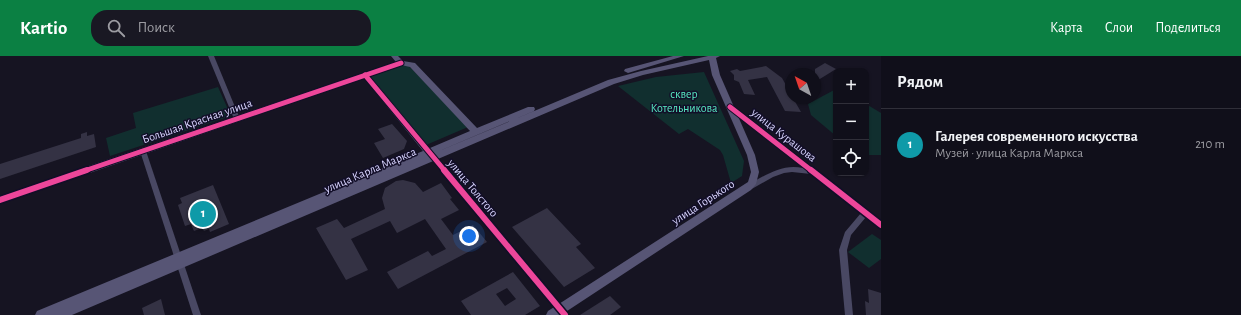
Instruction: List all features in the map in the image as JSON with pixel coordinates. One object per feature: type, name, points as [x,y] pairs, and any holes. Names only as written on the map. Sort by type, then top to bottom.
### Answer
[{"type":"main road","points":[[394,56],[400,63],[412,65],[476,132]]},
{"type":"main road","name":"улица Карла Маркса","points":[[431,154],[476,132],[606,78],[648,64],[681,56]]},
{"type":"main road","name":"улица Карла Маркса","points":[[60,315],[180,261],[431,154],[611,82],[648,71],[714,56]]},
{"type":"main road","name":"улица Горького","points":[[559,313],[752,184],[755,172],[750,155],[716,75],[714,56]]},
{"type":"main road","name":"Большая Красная улица","points":[[0,200],[400,63]]},
{"type":"main road","name":"улица Толстого","points":[[365,75],[431,154]]},
{"type":"main road","name":"улица Карла Маркса","points":[[41,315],[180,261]]},
{"type":"street","points":[[210,56],[237,119]]},
{"type":"street","name":"улица Курашова","points":[[730,107],[881,225]]},
{"type":"street","points":[[143,151],[197,315]]},
{"type":"street","name":"улица Толстого","points":[[431,154],[559,313]]},
{"type":"street","name":"улица Курашова","points":[[748,188],[783,169],[800,169],[814,173]]},
{"type":"street","points":[[849,315],[843,250],[848,234],[865,214]]},
{"type":"green space","points":[[401,66],[408,66],[412,69],[468,127],[426,145],[371,79],[372,76]]},
{"type":"green space","name":"сквер Котельникова","points":[[704,72],[744,161],[742,176],[731,183],[723,155],[720,150],[688,129],[679,134],[618,86],[656,77]]},
{"type":"green space","points":[[218,87],[231,116],[110,156],[106,138],[136,128],[133,113]]},
{"type":"green space","points":[[833,91],[833,133],[811,115],[808,104],[821,104],[821,97]]},
{"type":"green space","points":[[869,106],[881,113],[881,155],[869,155]]},
{"type":"green space","points":[[872,234],[881,240],[881,259],[869,268],[848,252]]},
{"type":"building","points":[[825,63],[834,68],[833,71],[821,78],[821,68],[817,68]]},
{"type":"building","points":[[766,66],[782,78],[785,83],[785,104],[796,104],[801,112],[785,111],[767,77],[748,80],[755,95],[744,94],[739,82],[734,80],[734,75],[730,71],[737,69],[740,71]]},
{"type":"building","points":[[392,124],[407,141],[404,149],[383,158],[374,143],[385,139],[378,129]]},
{"type":"building","points":[[87,132],[87,136],[94,134],[96,147],[0,179],[0,164],[81,138],[81,134]]},
{"type":"building","points":[[403,180],[415,183],[423,192],[441,183],[452,198],[450,199],[459,210],[441,219],[453,235],[473,225],[487,242],[398,289],[387,272],[428,251],[432,256],[446,249],[425,219],[397,233],[390,221],[351,239],[368,270],[346,280],[316,228],[337,219],[344,228],[385,209],[382,198],[385,188],[396,181]]},
{"type":"building","points":[[213,185],[229,224],[210,232],[209,229],[204,231],[202,228],[194,231],[191,224],[185,226],[178,205],[182,203],[180,198]]},
{"type":"building","points":[[547,208],[581,244],[576,247],[595,268],[564,287],[512,227]]},
{"type":"building","points":[[513,272],[540,306],[525,315],[471,315],[461,301]],"holes":[[[507,288],[516,299],[505,306],[496,294]]]},
{"type":"building","points":[[868,289],[881,293],[881,315],[866,315],[865,301],[869,303]]},
{"type":"building","points":[[610,296],[621,307],[610,315],[580,315]]},
{"type":"building","points":[[161,299],[165,315],[144,315],[142,308]]},
{"type":"cycle path","points":[[0,200],[401,63]]},
{"type":"cycle path","points":[[365,75],[565,315]]},
{"type":"cycle path","points":[[730,107],[881,225]]},
{"type":"place","name":"Галерея современного искусства","points":[[203,214]]}]
